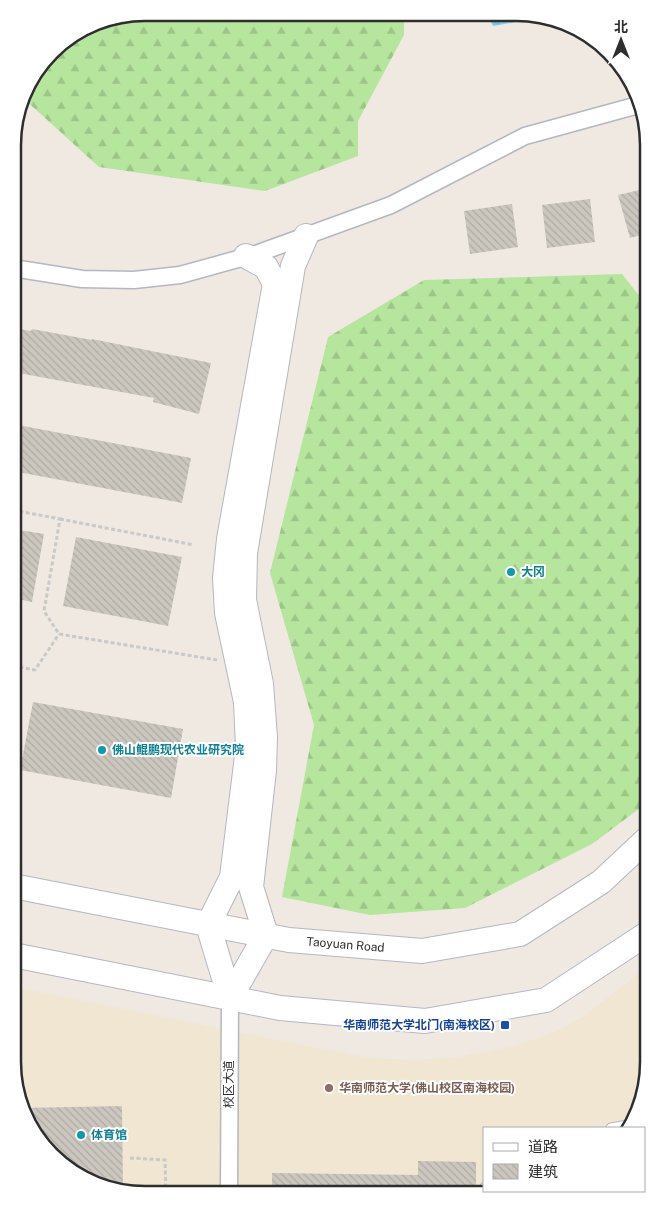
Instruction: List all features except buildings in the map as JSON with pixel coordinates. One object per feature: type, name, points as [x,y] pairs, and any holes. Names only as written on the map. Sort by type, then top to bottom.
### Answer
[{"type":"street","points":[[21,269],[82,279],[134,280],[180,275],[246,256],[391,205],[525,136],[633,106]]},
{"type":"street","points":[[230,998],[266,935],[251,887],[264,770],[265,737],[262,684],[244,600],[245,552],[293,266],[306,236]]},
{"type":"street","points":[[230,998],[208,925],[232,877],[248,748],[246,702],[227,613],[225,578],[229,540],[275,284],[266,267],[246,256]]},
{"type":"street","name":"Taoyuan Road","points":[[21,888],[289,940],[422,951],[520,934],[600,882],[639,846]]},
{"type":"street","points":[[21,957],[280,1008],[425,1021],[546,1000],[639,939]]},
{"type":"street","name":"校区大道","points":[[230,998],[230,1186]]},
{"type":"path","points":[[21,512],[194,545]]},
{"type":"path","points":[[60,519],[44,611],[58,634],[238,664]]},
{"type":"path","points":[[21,667],[36,670],[58,634]]},
{"type":"path","points":[[130,1158],[165,1160],[166,1186]]},
{"type":"shaded area","name":"华南师范大学(佛山校区南海校园)","points":[[639,973],[639,1070],[633,1102],[621,1127],[483,1127],[483,1186],[145,1186],[113,1182],[83,1169],[63,1155],[52,1144],[34,1117],[25,1094],[22,1078],[21,989],[368,1058],[418,1060],[459,1057],[515,1046],[555,1032],[583,1017]]},
{"type":"green space","points":[[145,21],[404,21],[404,35],[358,121],[358,156],[265,191],[99,167],[29,103],[42,76],[57,57],[83,38],[113,25]]},
{"type":"green space","points":[[622,274],[640,297],[639,809],[592,844],[465,908],[370,915],[282,897],[314,725],[270,573],[328,337],[424,280]]},
{"type":"water","points":[[491,21],[521,21],[493,26]]},
{"type":"place","name":"大冈","points":[[511,572]]},
{"type":"place","name":"佛山鲲鹏现代农业研究院","points":[[102,750]]},
{"type":"place","name":"华南师范大学北门(南海校区)","points":[[505,1025]]},
{"type":"place","name":"华南师范大学(佛山校区南海校园)","points":[[329,1088]]},
{"type":"place","name":"体育馆","points":[[81,1135]]}]
